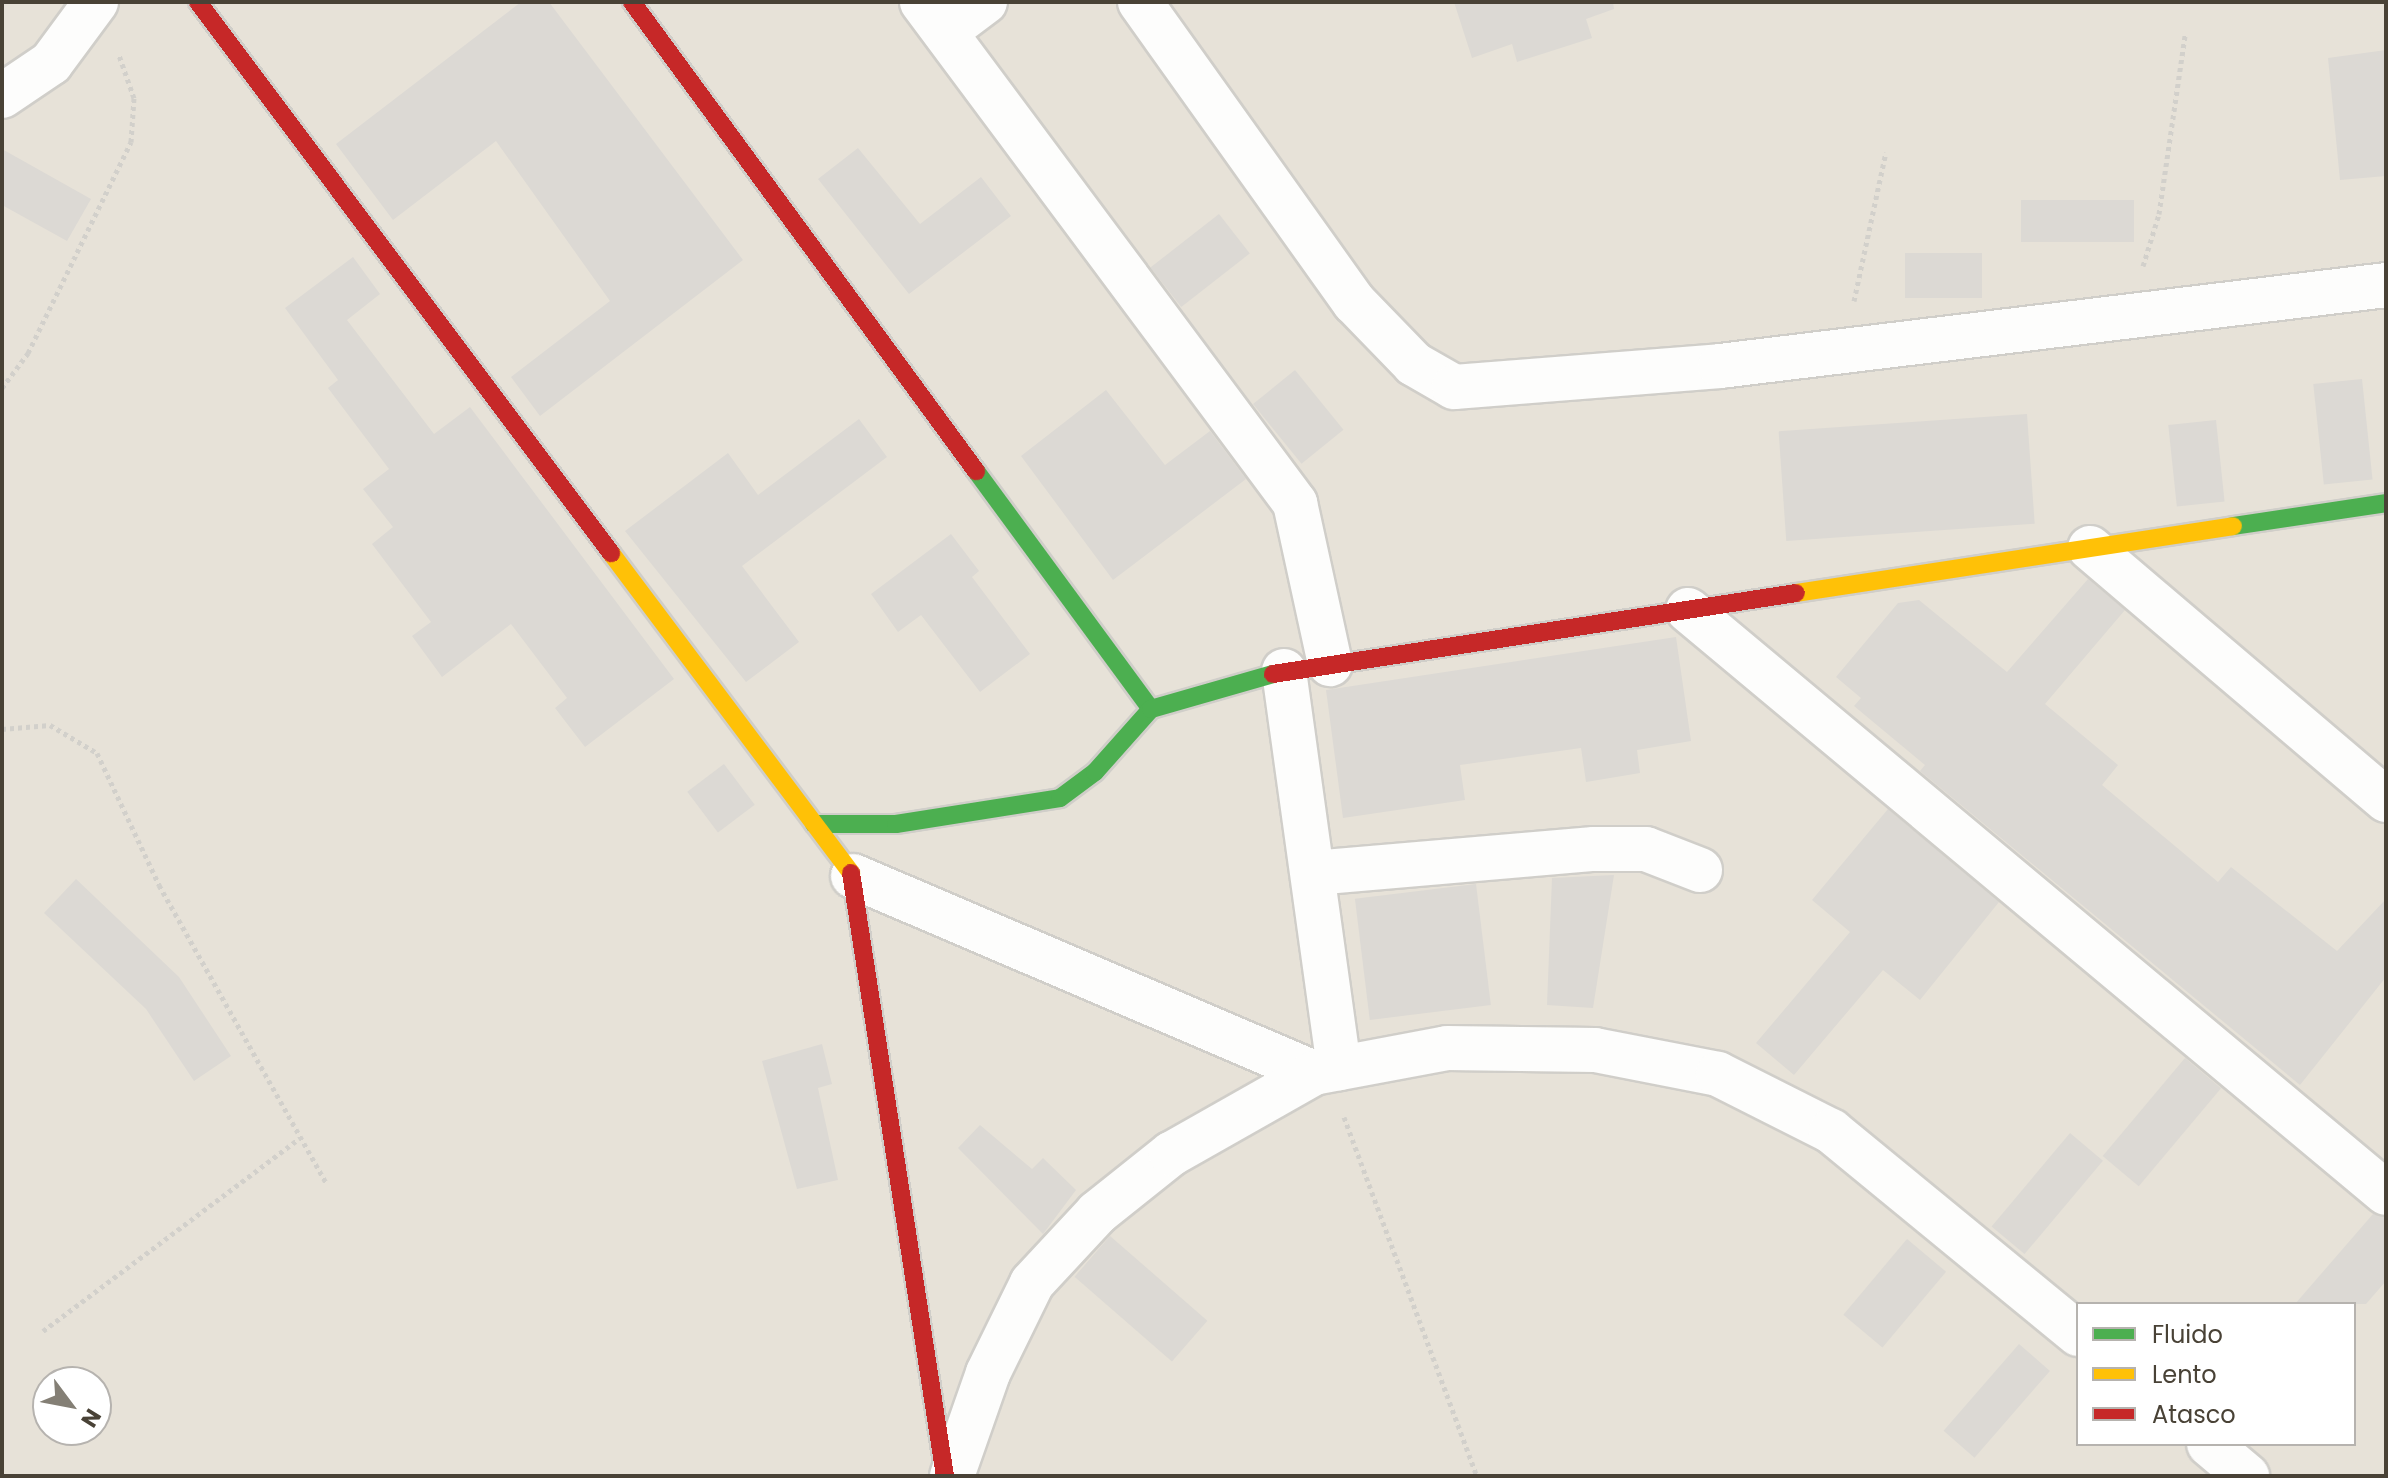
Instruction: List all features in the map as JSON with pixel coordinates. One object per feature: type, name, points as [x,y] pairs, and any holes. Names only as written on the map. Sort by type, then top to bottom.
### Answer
[{"type":"street","points":[[198,2],[853,876],[945,1476]]},
{"type":"street","points":[[632,2],[1151,709]]},
{"type":"street","points":[[985,2],[934,17],[1295,503],[1330,664]]},
{"type":"street","points":[[1140,2],[1354,302],[1414,364],[1454,387],[1720,366],[2137,310],[2386,285]]},
{"type":"street","points":[[2,96],[51,63],[93,6]]},
{"type":"street","points":[[814,824],[910,823],[1060,798],[1095,772],[1151,709],[1284,671],[2386,503]]},
{"type":"street","points":[[2090,548],[2386,800]]},
{"type":"street","points":[[1688,610],[2386,1193]]},
{"type":"street","points":[[1284,671],[1313,873],[1326,1071]]},
{"type":"street","points":[[1313,873],[1594,849],[1646,849],[1700,870]]},
{"type":"street","points":[[853,876],[1326,1071]]},
{"type":"street","points":[[952,1476],[988,1373],[1032,1283],[1097,1213],[1171,1154],[1326,1071],[1447,1048],[1595,1050],[1718,1074],[1831,1131],[2076,1332]]},
{"type":"street","points":[[2211,1446],[2247,1476]]},
{"type":"path","points":[[2,388],[28,353],[131,142],[134,98],[121,57],[93,6]]},
{"type":"path","points":[[2137,310],[2185,35]]},
{"type":"path","points":[[1855,346],[1855,272],[1886,152]]},
{"type":"path","points":[[2,729],[50,725],[97,753],[159,885],[299,1139],[326,1182]]},
{"type":"path","points":[[1326,1071],[1477,1476]]},
{"type":"path","points":[[43,1331],[299,1139]]},
{"type":"shaded area","points":[[2,2],[2386,2],[2386,1476],[2,1476]]},
{"type":"building","points":[[521,2],[549,2],[743,260],[540,416],[511,377],[610,301],[496,141],[393,220],[336,144]]},
{"type":"building","points":[[1454,2],[1613,2],[1614,9],[1586,19],[1592,38],[1517,62],[1512,44],[1472,58]]},
{"type":"building","points":[[2386,50],[2386,176],[2340,180],[2328,58]]},
{"type":"building","points":[[858,148],[920,224],[981,177],[1011,216],[909,294],[818,179]]},
{"type":"building","points":[[2,149],[91,199],[67,241],[2,205]]},
{"type":"building","points":[[2021,200],[2134,200],[2134,242],[2021,242]]},
{"type":"building","points":[[1219,214],[1250,253],[1181,307],[1150,268]]},
{"type":"building","points":[[1905,253],[1982,253],[1982,298],[1905,298]]},
{"type":"building","points":[[353,257],[380,294],[347,320],[434,434],[470,407],[674,679],[585,747],[555,708],[567,698],[511,624],[442,677],[412,636],[431,622],[372,544],[393,527],[363,489],[389,469],[328,388],[338,380],[285,308]]},
{"type":"building","points":[[1295,370],[1343,430],[1301,464],[1253,404]]},
{"type":"building","points":[[2362,379],[2373,479],[2324,485],[2313,384]]},
{"type":"building","points":[[1106,390],[1165,465],[1210,431],[1246,479],[1113,580],[1021,456]]},
{"type":"building","points":[[2027,414],[2035,524],[1786,541],[1779,431]]},
{"type":"building","points":[[859,419],[887,457],[742,566],[799,642],[746,682],[625,531],[728,453],[758,495]]},
{"type":"building","points":[[2216,420],[2225,502],[2177,507],[2168,425]]},
{"type":"building","points":[[951,534],[979,571],[972,577],[1030,654],[980,692],[921,615],[898,632],[871,594]]},
{"type":"building","points":[[2088,579],[2125,610],[2045,704],[2118,765],[2102,785],[2218,882],[2231,867],[2337,951],[2386,899],[2386,977],[2300,1085],[1920,771],[1925,765],[1854,706],[1861,698],[1836,677],[1898,603],[1919,600],[2007,672]]},
{"type":"building","points":[[1676,637],[1691,741],[1637,750],[1640,773],[1586,782],[1581,748],[1460,765],[1465,800],[1343,818],[1326,690]]},
{"type":"building","points":[[724,764],[755,805],[718,832],[687,792]]},
{"type":"building","points":[[1888,809],[1999,902],[1920,1000],[1883,970],[1794,1075],[1756,1043],[1850,932],[1812,900]]},
{"type":"building","points":[[1614,875],[1593,1008],[1547,1005],[1552,878]]},
{"type":"building","points":[[76,879],[179,977],[231,1056],[194,1081],[146,1009],[44,913]]},
{"type":"building","points":[[1476,884],[1491,1005],[1370,1020],[1355,899]]},
{"type":"building","points":[[822,1044],[832,1084],[818,1088],[838,1180],[797,1189],[762,1061]]},
{"type":"building","points":[[2185,1058],[2221,1088],[2139,1186],[2103,1156]]},
{"type":"building","points":[[980,1125],[1032,1169],[1043,1158],[1076,1190],[1043,1234],[958,1148]]},
{"type":"building","points":[[2070,1133],[2103,1161],[2025,1254],[1992,1226]]},
{"type":"building","points":[[2373,1214],[2386,1217],[2386,1281],[2366,1304],[2297,1302]]},
{"type":"building","points":[[1110,1236],[1207,1321],[1172,1361],[1075,1277]]},
{"type":"building","points":[[1907,1239],[1946,1272],[1882,1348],[1843,1315]]},
{"type":"building","points":[[2019,1344],[2050,1371],[1974,1458],[1944,1431]]},
{"type":"traffic: fast","points":[[976,471],[1151,709]]},
{"type":"traffic: fast","points":[[2233,526],[2386,503]]},
{"type":"traffic: fast","points":[[814,824],[896,824],[1060,798],[1095,772],[1151,709],[1273,674]]},
{"type":"traffic: slow","points":[[1796,593],[2233,526]]},
{"type":"traffic: slow","points":[[611,553],[851,873]]},
{"type":"traffic: jam","points":[[198,2],[611,553]]},
{"type":"traffic: jam","points":[[632,2],[976,471]]},
{"type":"traffic: jam","points":[[1273,674],[1796,593]]},
{"type":"traffic: jam","points":[[851,873],[945,1476]]}]
